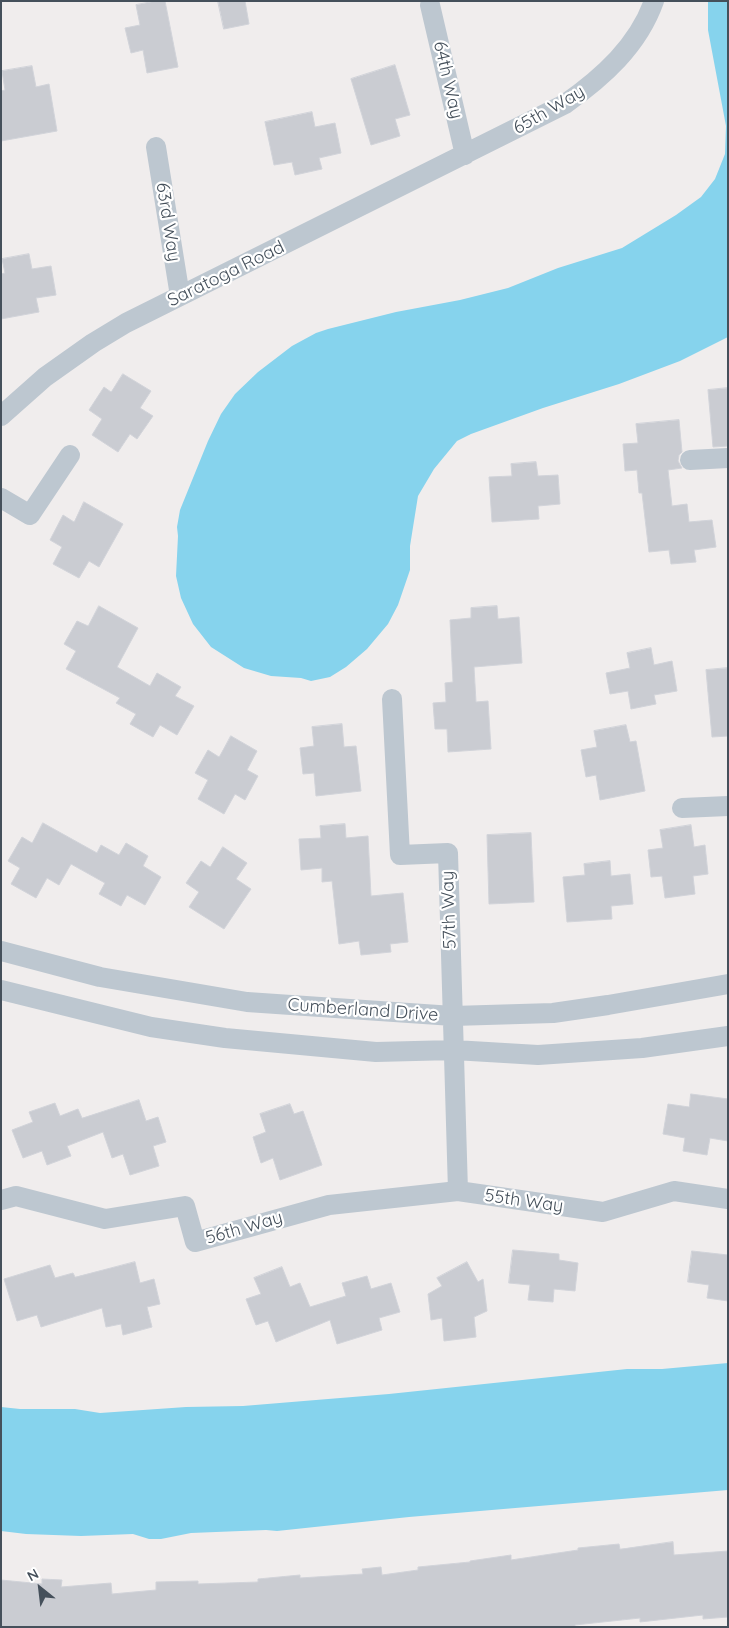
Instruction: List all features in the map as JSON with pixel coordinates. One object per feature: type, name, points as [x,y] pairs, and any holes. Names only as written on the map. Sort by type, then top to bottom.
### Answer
[{"type":"street","name":"65th Way","points":[[465,155],[565,104],[592,85],[616,63],[636,36],[654,1]]},
{"type":"street","name":"64th Way","points":[[430,5],[465,155]]},
{"type":"street","name":"63rd Way","points":[[156,147],[180,296]]},
{"type":"street","name":"Saratoga Road","points":[[1,416],[45,377],[92,343],[126,323],[465,155]]},
{"type":"street","points":[[1,498],[30,515],[70,455]]},
{"type":"street","points":[[690,460],[728,458]]},
{"type":"street","name":"57th Way","points":[[392,699],[400,855],[448,853],[454,1050]]},
{"type":"street","points":[[682,808],[728,806]]},
{"type":"street","name":"Cumberland Drive","points":[[1,951],[100,977],[247,1002],[453,1016],[553,1012],[608,1005],[728,984]]},
{"type":"street","name":"Cumberland Drive","points":[[1,990],[151,1026],[224,1038],[376,1052],[454,1050],[538,1055],[642,1048],[728,1036]]},
{"type":"street","points":[[454,1050],[458,1192]]},
{"type":"street","name":"55th Way","points":[[458,1192],[603,1212],[674,1191],[728,1199]]},
{"type":"street","name":"56th Way","points":[[1,1200],[16,1196],[105,1219],[185,1206],[195,1242],[329,1205],[458,1192]]},
{"type":"water","points":[[708,1],[728,1],[728,337],[680,361],[619,384],[543,408],[471,434],[457,441],[434,469],[418,496],[410,546],[410,570],[398,605],[388,624],[367,649],[346,667],[330,677],[311,681],[301,678],[271,676],[244,668],[211,647],[193,624],[181,598],[176,576],[177,527],[180,510],[208,441],[221,414],[235,394],[258,372],[292,346],[316,333],[396,312],[460,300],[508,288],[558,268],[622,248],[676,215],[701,197],[715,179],[725,154],[726,126],[708,30]]},
{"type":"water","points":[[728,1363],[728,1490],[409,1517],[277,1531],[191,1533],[161,1539],[149,1539],[133,1534],[81,1536],[1,1531],[1,1407],[75,1409],[100,1413],[186,1407],[243,1406],[389,1394],[627,1369],[662,1369]]},
{"type":"building","points":[[165,1],[178,67],[147,73],[143,50],[131,53],[125,28],[140,25],[136,5]]},
{"type":"building","points":[[218,1],[245,1],[249,24],[224,29]]},
{"type":"building","points":[[395,65],[410,115],[395,119],[400,136],[371,145],[351,79]]},
{"type":"building","points":[[32,66],[36,87],[49,84],[57,131],[1,141],[1,91],[5,90],[2,71]]},
{"type":"building","points":[[312,112],[315,127],[335,123],[341,153],[319,158],[322,169],[295,175],[292,162],[274,165],[265,122]]},
{"type":"building","points":[[29,254],[32,269],[51,266],[56,295],[36,298],[39,312],[1,319],[1,274],[5,273],[2,259]]},
{"type":"building","points":[[123,374],[151,391],[140,408],[153,416],[137,439],[130,434],[118,452],[92,435],[102,419],[89,410],[104,387],[111,392]]},
{"type":"building","points":[[728,388],[728,446],[713,447],[708,390]]},
{"type":"building","points":[[679,420],[682,452],[679,455],[678,461],[682,468],[668,470],[672,506],[687,504],[689,522],[712,520],[716,547],[694,550],[696,562],[671,564],[669,550],[649,552],[642,493],[639,493],[637,470],[625,471],[623,444],[638,443],[636,424]]},
{"type":"building","points":[[536,462],[538,476],[558,475],[560,504],[538,506],[539,519],[492,522],[489,477],[512,476],[511,464]]},
{"type":"building","points":[[84,502],[123,524],[99,567],[89,561],[79,578],[53,564],[62,547],[50,540],[63,515],[74,522]]},
{"type":"building","points":[[99,606],[138,628],[117,667],[150,686],[157,673],[181,687],[175,696],[194,706],[177,735],[160,725],[153,737],[130,724],[136,714],[116,703],[120,698],[66,669],[76,651],[64,644],[77,621],[88,626]]},
{"type":"building","points":[[497,606],[498,619],[519,617],[522,663],[474,667],[476,702],[488,701],[491,749],[448,752],[447,729],[435,729],[433,703],[446,702],[445,683],[453,682],[450,620],[471,618],[471,608]]},
{"type":"building","points":[[651,648],[654,665],[672,661],[677,691],[654,695],[656,704],[631,709],[628,691],[610,694],[606,673],[630,668],[627,653]]},
{"type":"building","points":[[728,668],[728,736],[712,737],[706,670]]},
{"type":"building","points":[[342,724],[344,747],[356,746],[361,791],[316,796],[314,773],[303,774],[300,748],[314,746],[312,727]]},
{"type":"building","points":[[626,725],[630,742],[636,741],[645,791],[600,800],[596,775],[586,777],[581,750],[597,747],[594,731]]},
{"type":"building","points":[[231,736],[257,751],[247,770],[258,776],[245,800],[235,794],[224,814],[198,799],[208,780],[195,773],[208,750],[219,757]]},
{"type":"building","points":[[43,823],[97,853],[101,845],[119,855],[126,843],[148,856],[143,866],[161,877],[145,905],[127,895],[121,906],[99,894],[105,883],[71,864],[59,885],[47,878],[36,898],[11,884],[20,868],[8,861],[22,837],[32,843]]},
{"type":"building","points":[[345,824],[346,838],[368,836],[371,896],[403,893],[408,942],[390,944],[391,952],[361,955],[359,941],[339,944],[332,881],[322,882],[322,868],[301,870],[299,839],[321,838],[320,826]]},
{"type":"building","points":[[691,825],[694,847],[705,845],[708,874],[693,876],[695,894],[665,898],[662,876],[651,877],[648,850],[663,848],[660,830]]},
{"type":"building","points":[[531,833],[534,902],[489,904],[487,835]]},
{"type":"building","points":[[223,847],[247,863],[236,879],[251,889],[224,929],[189,907],[199,892],[186,883],[201,861],[210,867]]},
{"type":"building","points":[[610,861],[611,876],[630,874],[633,904],[611,906],[612,919],[567,922],[563,877],[585,875],[584,864]]},
{"type":"building","points":[[691,1094],[728,1099],[728,1141],[710,1138],[707,1155],[683,1151],[685,1138],[663,1134],[668,1104],[689,1107]]},
{"type":"building","points":[[139,1100],[146,1121],[158,1117],[166,1142],[153,1146],[159,1166],[130,1175],[123,1154],[112,1158],[103,1132],[67,1146],[71,1156],[47,1165],[42,1151],[23,1158],[12,1130],[33,1122],[29,1112],[55,1103],[60,1116],[78,1109],[82,1118]]},
{"type":"building","points":[[290,1104],[294,1114],[303,1111],[322,1165],[280,1180],[273,1158],[261,1163],[253,1137],[266,1132],[260,1114]]},
{"type":"building","points":[[513,1250],[559,1254],[559,1260],[578,1263],[575,1291],[554,1289],[553,1302],[528,1300],[530,1285],[509,1283]]},
{"type":"building","points":[[692,1251],[728,1255],[728,1301],[707,1298],[709,1285],[688,1282]]},
{"type":"building","points":[[135,1262],[140,1283],[154,1279],[160,1304],[147,1307],[152,1327],[123,1335],[121,1324],[106,1327],[102,1308],[41,1327],[37,1315],[17,1321],[4,1279],[50,1265],[55,1278],[73,1273],[75,1277]]},
{"type":"building","points":[[467,1262],[478,1282],[483,1279],[487,1311],[474,1317],[476,1337],[444,1341],[442,1318],[431,1320],[428,1294],[442,1286],[437,1278]]},
{"type":"building","points":[[282,1267],[290,1287],[300,1283],[310,1307],[346,1296],[342,1283],[367,1276],[371,1289],[391,1283],[400,1312],[379,1318],[382,1330],[337,1344],[330,1320],[276,1342],[268,1321],[256,1325],[246,1299],[261,1294],[254,1278]]},
{"type":"building","points":[[673,1542],[674,1555],[728,1551],[728,1617],[703,1619],[703,1615],[640,1622],[640,1618],[575,1625],[575,1627],[1,1627],[1,1580],[42,1584],[42,1579],[62,1580],[61,1587],[111,1583],[112,1594],[156,1590],[156,1582],[198,1581],[198,1584],[258,1582],[258,1579],[300,1575],[300,1578],[363,1574],[362,1569],[381,1567],[382,1575],[418,1570],[418,1567],[470,1562],[511,1555],[511,1560],[578,1550],[578,1548],[619,1544],[620,1549]]}]
